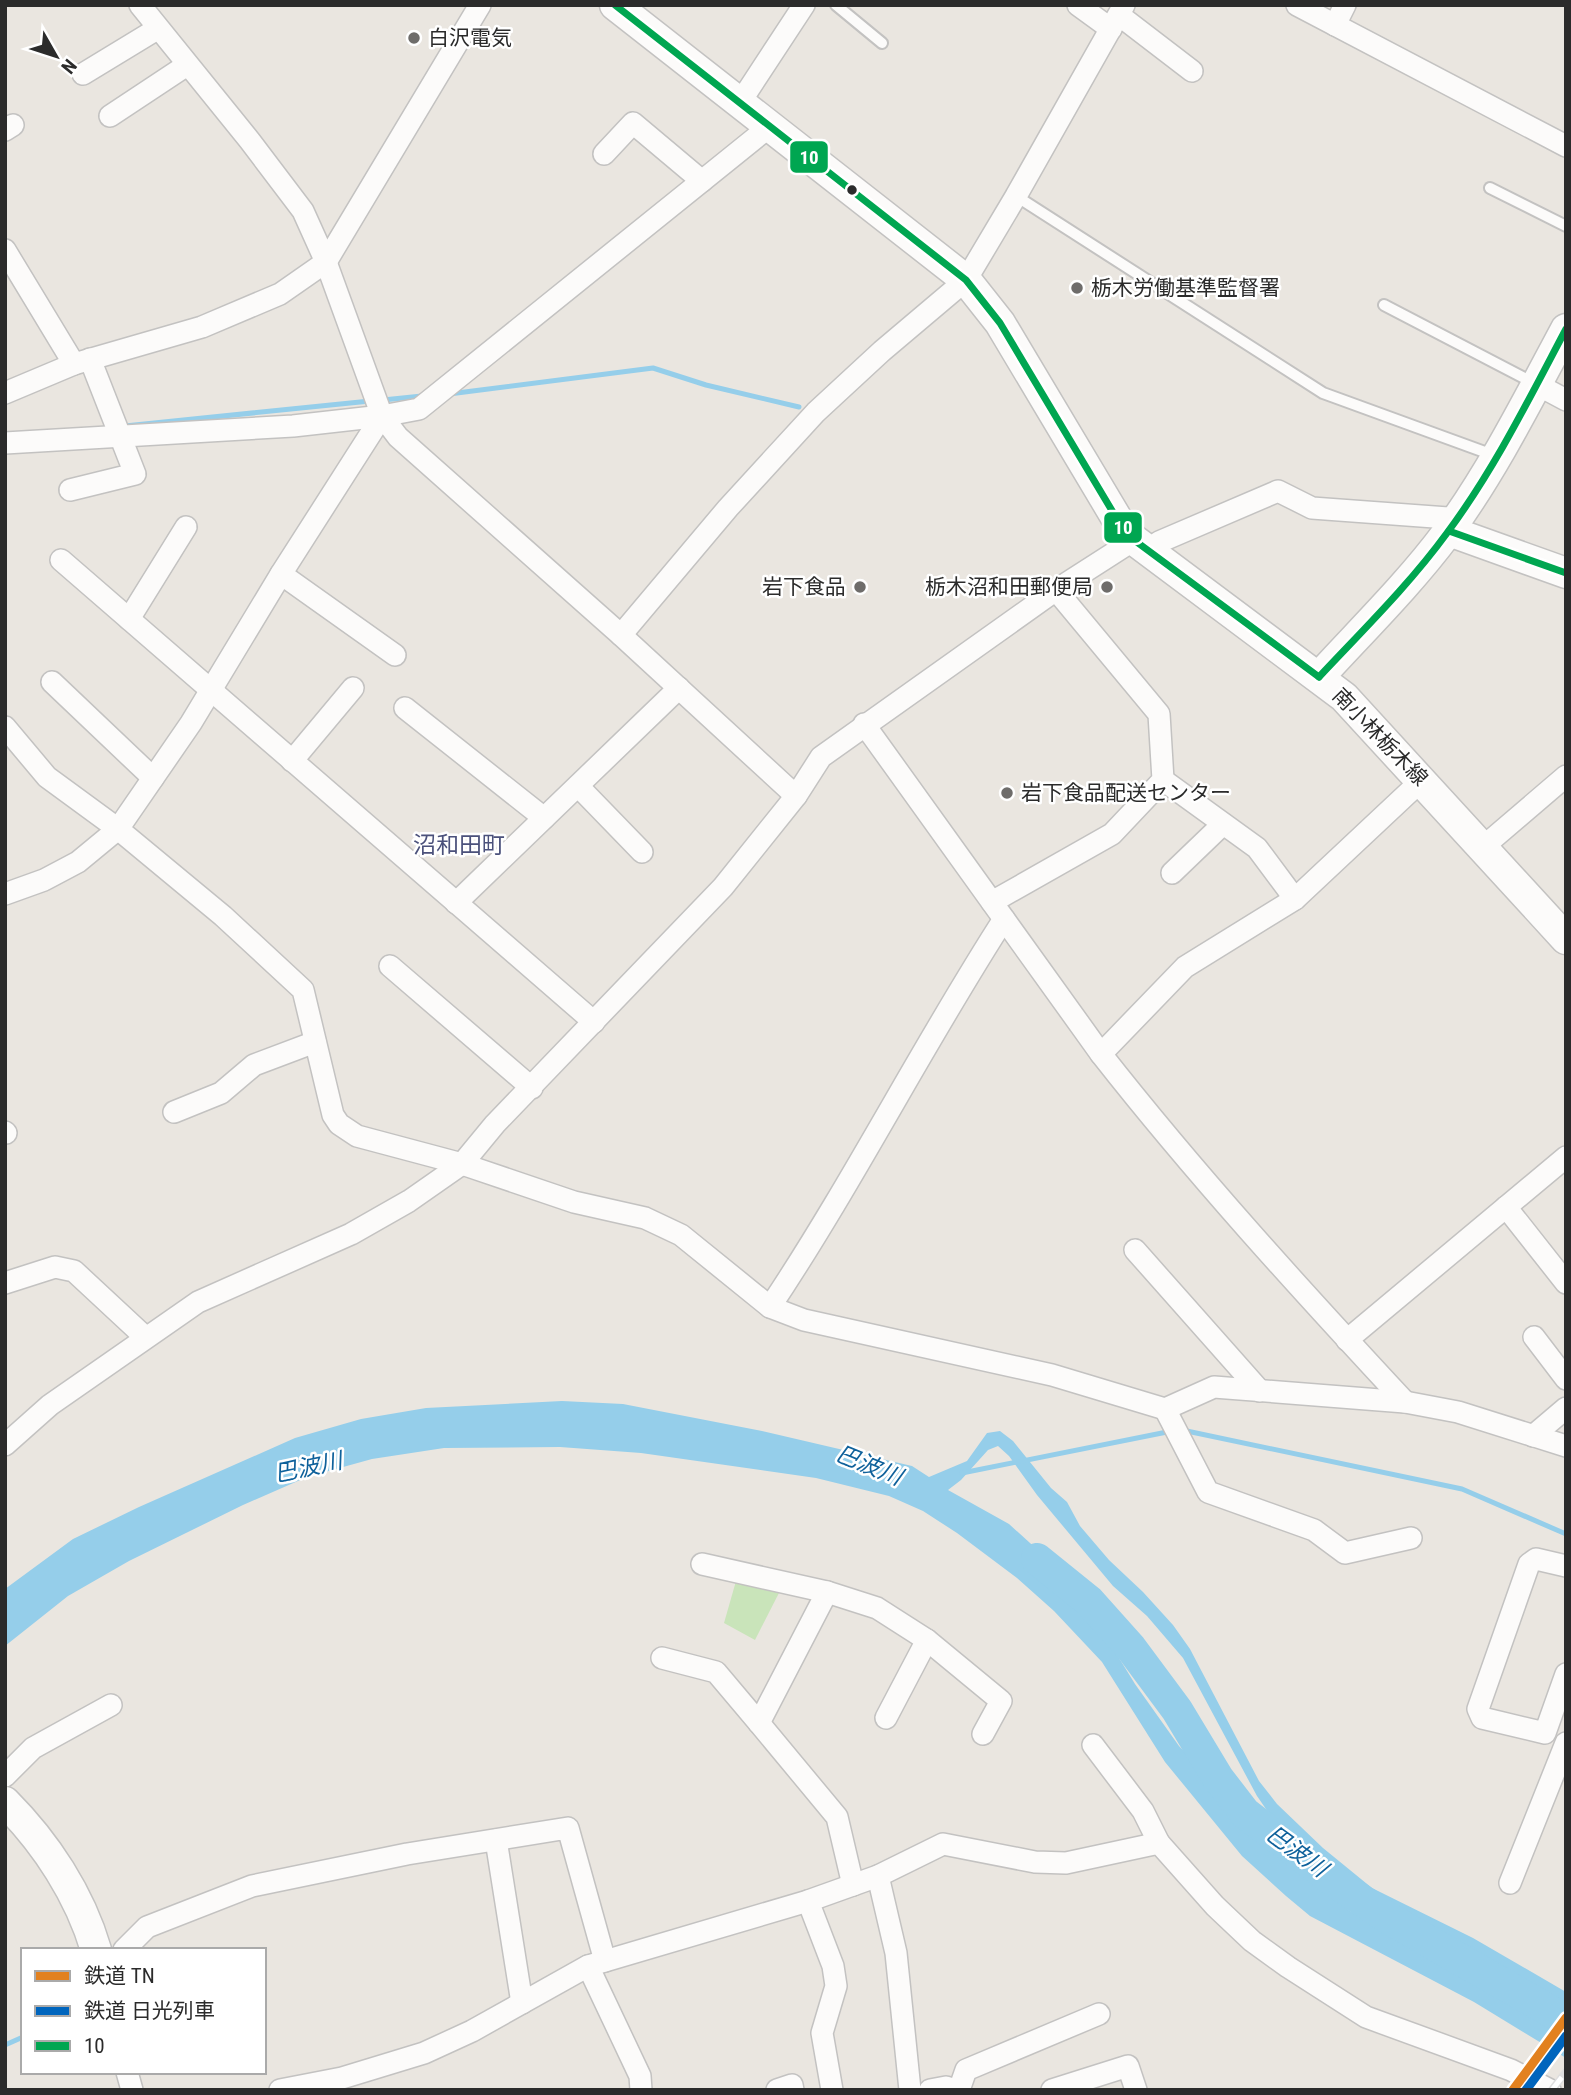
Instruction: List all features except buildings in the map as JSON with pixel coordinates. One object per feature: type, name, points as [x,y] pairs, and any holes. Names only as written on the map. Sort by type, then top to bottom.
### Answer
[{"type":"main road","name":"南小林栃木線","points":[[615,5],[966,279],[1000,323],[1120,524],[1143,547],[1319,677],[1361,714],[1566,939]]},
{"type":"main road","points":[[1319,677],[1423,564],[1449,531],[1496,456],[1566,329]]},
{"type":"main road","points":[[1449,531],[1566,573]]},
{"type":"main road","points":[[7,1806],[47,1853],[71,1891],[91,1932],[95,1948]]},
{"type":"street","points":[[140,5],[303,211],[326,262],[382,416],[398,437],[621,635],[796,796]]},
{"type":"street","points":[[5,393],[82,362],[202,327],[280,294],[326,262],[480,5]]},
{"type":"street","points":[[739,104],[804,5]]},
{"type":"street","points":[[1078,5],[1118,17],[1192,71]]},
{"type":"street","points":[[1297,5],[1566,146]]},
{"type":"street","points":[[1335,25],[1345,5]]},
{"type":"street","points":[[621,635],[728,508],[816,412],[966,279],[1118,17]]},
{"type":"street","points":[[83,74],[157,29]]},
{"type":"street","points":[[110,116],[187,65]]},
{"type":"street","points":[[604,154],[633,123],[702,181]]},
{"type":"street","points":[[5,443],[293,426],[419,409],[769,127]]},
{"type":"street","points":[[5,250],[82,362],[120,435],[135,474],[70,490]]},
{"type":"street","points":[[1536,384],[1566,400]]},
{"type":"street","points":[[5,894],[44,880],[78,862],[118,829],[210,691],[382,416]]},
{"type":"street","points":[[5,1446],[50,1405],[198,1302],[351,1234],[409,1201],[462,1164],[495,1124],[723,887],[796,796],[821,757],[1056,590],[1143,547],[1278,491],[1312,508],[1448,518],[1449,531]]},
{"type":"street","points":[[129,619],[186,527]]},
{"type":"street","points":[[61,560],[594,1022]]},
{"type":"street","points":[[281,574],[395,655]]},
{"type":"street","points":[[770,1307],[805,1255],[971,970],[998,911],[1112,834],[1163,780],[1159,714],[1056,590]]},
{"type":"street","points":[[52,682],[153,778]]},
{"type":"street","points":[[292,761],[353,688]]},
{"type":"street","points":[[456,903],[679,688]]},
{"type":"street","points":[[405,708],[544,818]]},
{"type":"street","points":[[864,724],[1101,1054],[1139,1102],[1275,1260],[1405,1402]]},
{"type":"street","points":[[5,727],[47,777],[118,829],[223,916],[303,990],[333,1115],[339,1124],[357,1136],[462,1164],[574,1202],[645,1219],[681,1236],[770,1307],[804,1320],[1052,1375],[1165,1409],[1214,1387],[1405,1402],[1458,1412],[1566,1446]]},
{"type":"street","points":[[1483,847],[1566,776]]},
{"type":"street","points":[[1163,780],[1257,848],[1295,899]]},
{"type":"street","points":[[1101,1054],[1185,968],[1295,899],[1422,780]]},
{"type":"street","points":[[578,786],[642,852]]},
{"type":"street","points":[[1172,873],[1223,824]]},
{"type":"street","points":[[390,966],[532,1088]]},
{"type":"street","points":[[174,1112],[221,1093],[254,1065],[315,1042]]},
{"type":"street","points":[[1347,1340],[1566,1157]]},
{"type":"street","points":[[1506,1207],[1566,1283]]},
{"type":"street","points":[[1135,1250],[1260,1391]]},
{"type":"street","points":[[5,1283],[55,1267],[74,1271],[145,1337]]},
{"type":"street","points":[[1534,1337],[1566,1379]]},
{"type":"street","points":[[1533,1436],[1566,1408]]},
{"type":"street","points":[[1165,1409],[1208,1492],[1314,1530],[1345,1553],[1411,1538]]},
{"type":"street","points":[[1566,1566],[1536,1559],[1529,1564],[1478,1709],[1482,1718],[1545,1733],[1566,1674]]},
{"type":"street","points":[[702,1564],[827,1592],[877,1608],[927,1640],[1002,1701],[983,1734]]},
{"type":"street","points":[[759,1723],[827,1592]]},
{"type":"street","points":[[886,1718],[927,1640]]},
{"type":"street","points":[[662,1658],[716,1672],[759,1723],[837,1818],[853,1885]]},
{"type":"street","points":[[5,1776],[33,1748],[111,1705]]},
{"type":"street","points":[[1510,1883],[1566,1743]]},
{"type":"street","points":[[1093,1745],[1143,1811],[1159,1843],[1215,1906],[1252,1941],[1366,2017],[1511,2070],[1550,2090]]},
{"type":"street","points":[[126,1948],[147,1927],[252,1886],[407,1854],[568,1828],[596,1964],[640,2076],[641,2090]]},
{"type":"street","points":[[496,1840],[522,2003]]},
{"type":"street","points":[[280,2090],[342,2078],[424,2053],[472,2031],[596,1964],[808,1902],[878,1876],[943,1844],[1035,1862],[1066,1863],[1159,1843]]},
{"type":"street","points":[[878,1876],[896,1953],[910,2090]]},
{"type":"street","points":[[808,1902],[833,1966],[836,1986],[822,2033],[832,2090]]},
{"type":"street","points":[[930,2090],[946,2087],[957,2090],[966,2070],[1099,2014]]},
{"type":"street","points":[[1052,2090],[1128,2066],[1136,2090]]},
{"type":"street","points":[[777,2090],[792,2085],[793,2090]]},
{"type":"lane","points":[[836,5],[883,43]]},
{"type":"lane","points":[[1490,188],[1566,226]]},
{"type":"lane","points":[[1016,196],[1323,393],[1496,456]]},
{"type":"lane","points":[[1384,305],[1536,384]]},
{"type":"green space","points":[[736,1581],[782,1587],[755,1640],[724,1623]]},
{"type":"water","points":[[562,1401],[623,1404],[762,1431],[912,1466],[929,1477],[967,1461],[987,1433],[1000,1431],[1013,1441],[1051,1488],[1067,1502],[1080,1526],[1109,1560],[1173,1625],[1190,1649],[1259,1781],[1277,1804],[1323,1848],[1372,1888],[1473,1938],[1566,1992],[1566,2013],[1501,1972],[1388,1915],[1303,1852],[1275,1822],[1257,1796],[1183,1658],[1147,1616],[1113,1586],[1037,1495],[1009,1456],[998,1446],[988,1450],[961,1480],[948,1490],[1009,1524],[1052,1563],[1092,1614],[1135,1684],[1179,1746],[1235,1813],[1287,1862],[1350,1911],[1566,2030],[1566,2058],[1474,2002],[1310,1916],[1242,1856],[1165,1762],[1102,1662],[1054,1611],[1017,1578],[957,1533],[923,1511],[889,1496],[816,1478],[641,1453],[560,1447],[444,1448],[372,1459],[307,1477],[129,1561],[68,1596],[5,1646],[5,1589],[73,1539],[295,1438],[361,1419],[426,1408]]},
{"type":"waterway","points":[[449,394],[653,368],[706,385],[799,407]]},
{"type":"waterway","points":[[383,400],[422,396]]},
{"type":"waterway","points":[[125,426],[370,401]]},
{"type":"waterway","points":[[1182,1430],[1462,1489],[1566,1534]]},
{"type":"waterway","points":[[962,1473],[1172,1431]]},
{"type":"waterway","name":"巴波川","points":[[1037,1559],[1089,1601],[1131,1648],[1177,1710],[1218,1778],[1245,1813],[1335,1882],[1388,1918],[1566,2020]]},
{"type":"waterway","points":[[5,2045],[21,2038]]},
{"type":"railway","points":[[1552,2090],[1566,2072]]},
{"type":"rail line","name":"TN","points":[[1513,2090],[1566,2018]]},
{"type":"rail line","name":"日光列車","points":[[1526,2090],[1566,2036]]},
{"type":"transit line","name":"10","points":[[615,5],[966,280],[1000,323],[1120,524],[1134,540],[1319,677]]},
{"type":"transit line","name":"10","points":[[1319,677],[1385,607],[1447,533],[1510,434],[1566,329]]},
{"type":"transit line","name":"10","points":[[1449,531],[1566,573]]},
{"type":"place","name":"白沢電気","points":[[414,38]]},
{"type":"place","name":"栃木労働基準監督署","points":[[1077,288]]},
{"type":"place","name":"岩下食品","points":[[860,587]]},
{"type":"place","name":"栃木沼和田郵便局","points":[[1107,587]]},
{"type":"place","name":"岩下食品配送センター","points":[[1007,793]]},
{"type":"district","name":"沼和田町","points":[[459,845]]}]
